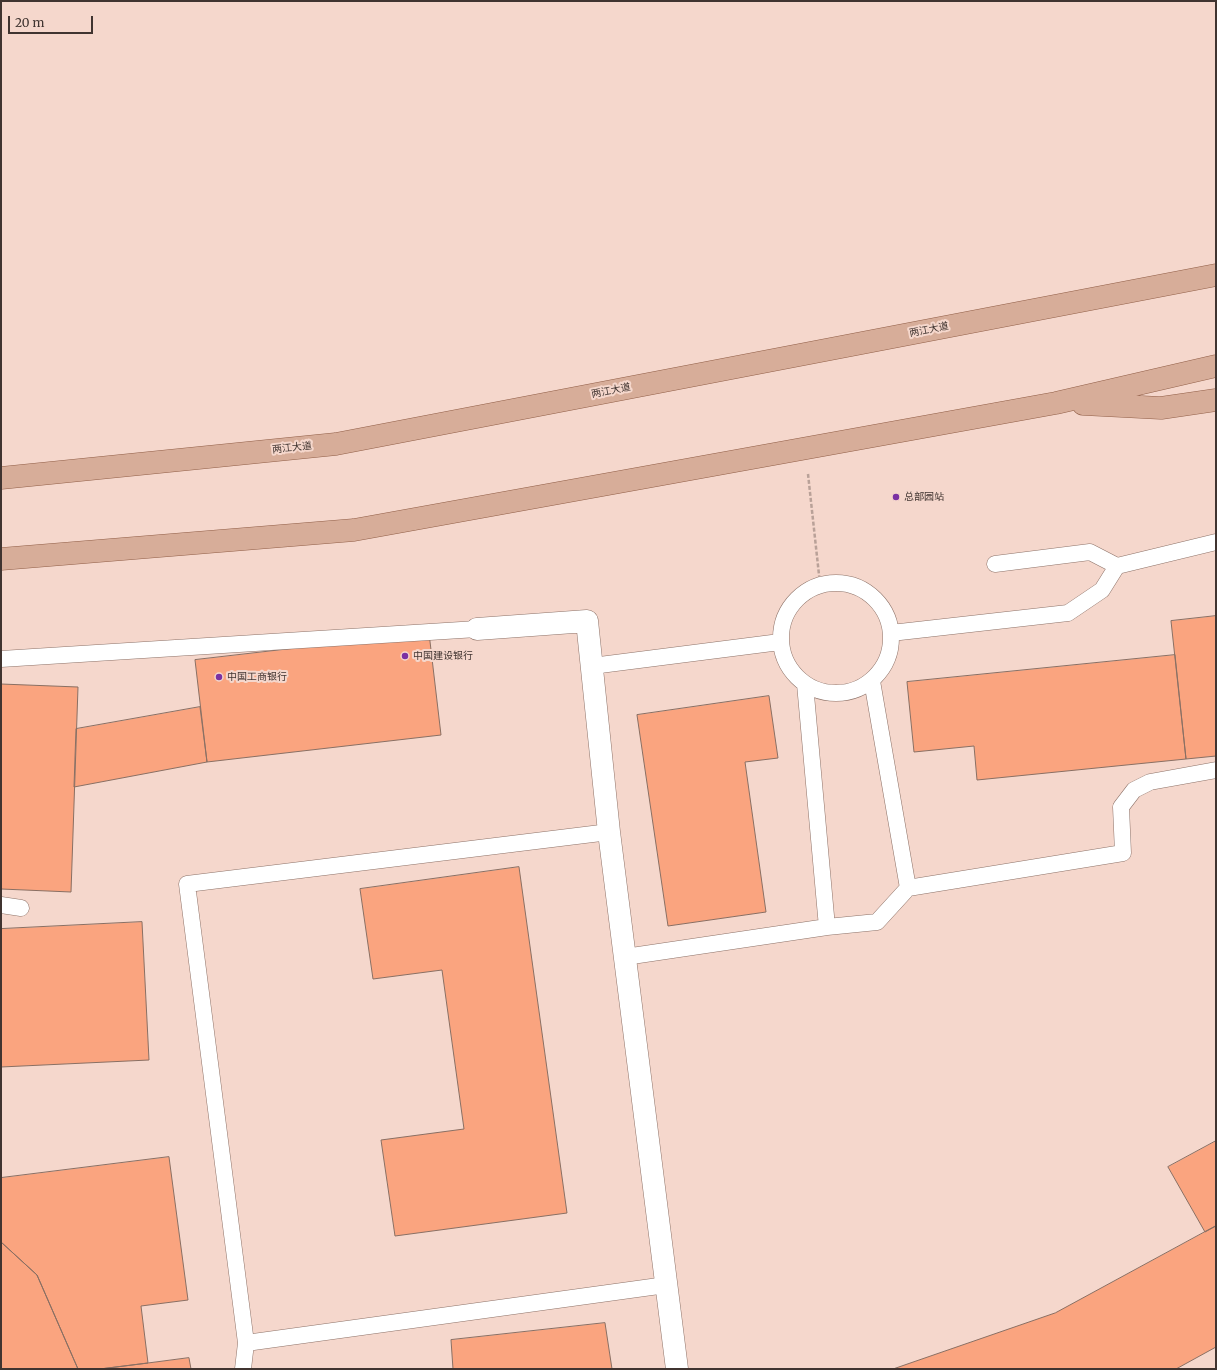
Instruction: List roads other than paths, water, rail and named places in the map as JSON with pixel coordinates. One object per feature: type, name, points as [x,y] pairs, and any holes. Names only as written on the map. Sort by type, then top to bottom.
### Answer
[{"type":"main road","name":"两江大道","points":[[1,478],[336,444],[1216,275]]},
{"type":"main road","points":[[1,559],[354,530],[1056,403],[1216,366]]},
{"type":"main road","points":[[1056,403],[1161,408],[1216,400]]},
{"type":"street","points":[[477,628],[587,621],[609,832],[677,1369]]},
{"type":"lane","points":[[995,564],[1090,552],[1117,566],[1216,542]]},
{"type":"lane","points":[[891,633],[1068,613],[1102,590],[1117,566]]},
{"type":"lane","points":[[841,582],[860,588],[875,599],[886,615],[891,633],[890,651],[883,667],[872,681],[857,690],[839,694],[822,692],[804,684],[792,673],[783,658],[780,642],[782,622],[791,604],[804,591],[820,584],[841,582]]},
{"type":"lane","points":[[1,659],[477,628]]},
{"type":"lane","points":[[592,666],[780,642]]},
{"type":"lane","points":[[872,681],[908,888]]},
{"type":"lane","points":[[804,684],[827,927]]},
{"type":"lane","points":[[625,958],[827,927],[877,922],[908,888],[1123,853],[1121,807],[1134,790],[1150,782],[1216,770]]},
{"type":"lane","points":[[243,1369],[246,1344],[187,884],[609,832]]},
{"type":"lane","points":[[1,905],[21,908]]},
{"type":"lane","points":[[246,1344],[666,1285]]},
{"type":"place","name":"总部园站","points":[[896,497]]},
{"type":"place","name":"中国建设银行","points":[[405,656]]},
{"type":"place","name":"中国工商银行","points":[[219,677]]}]
